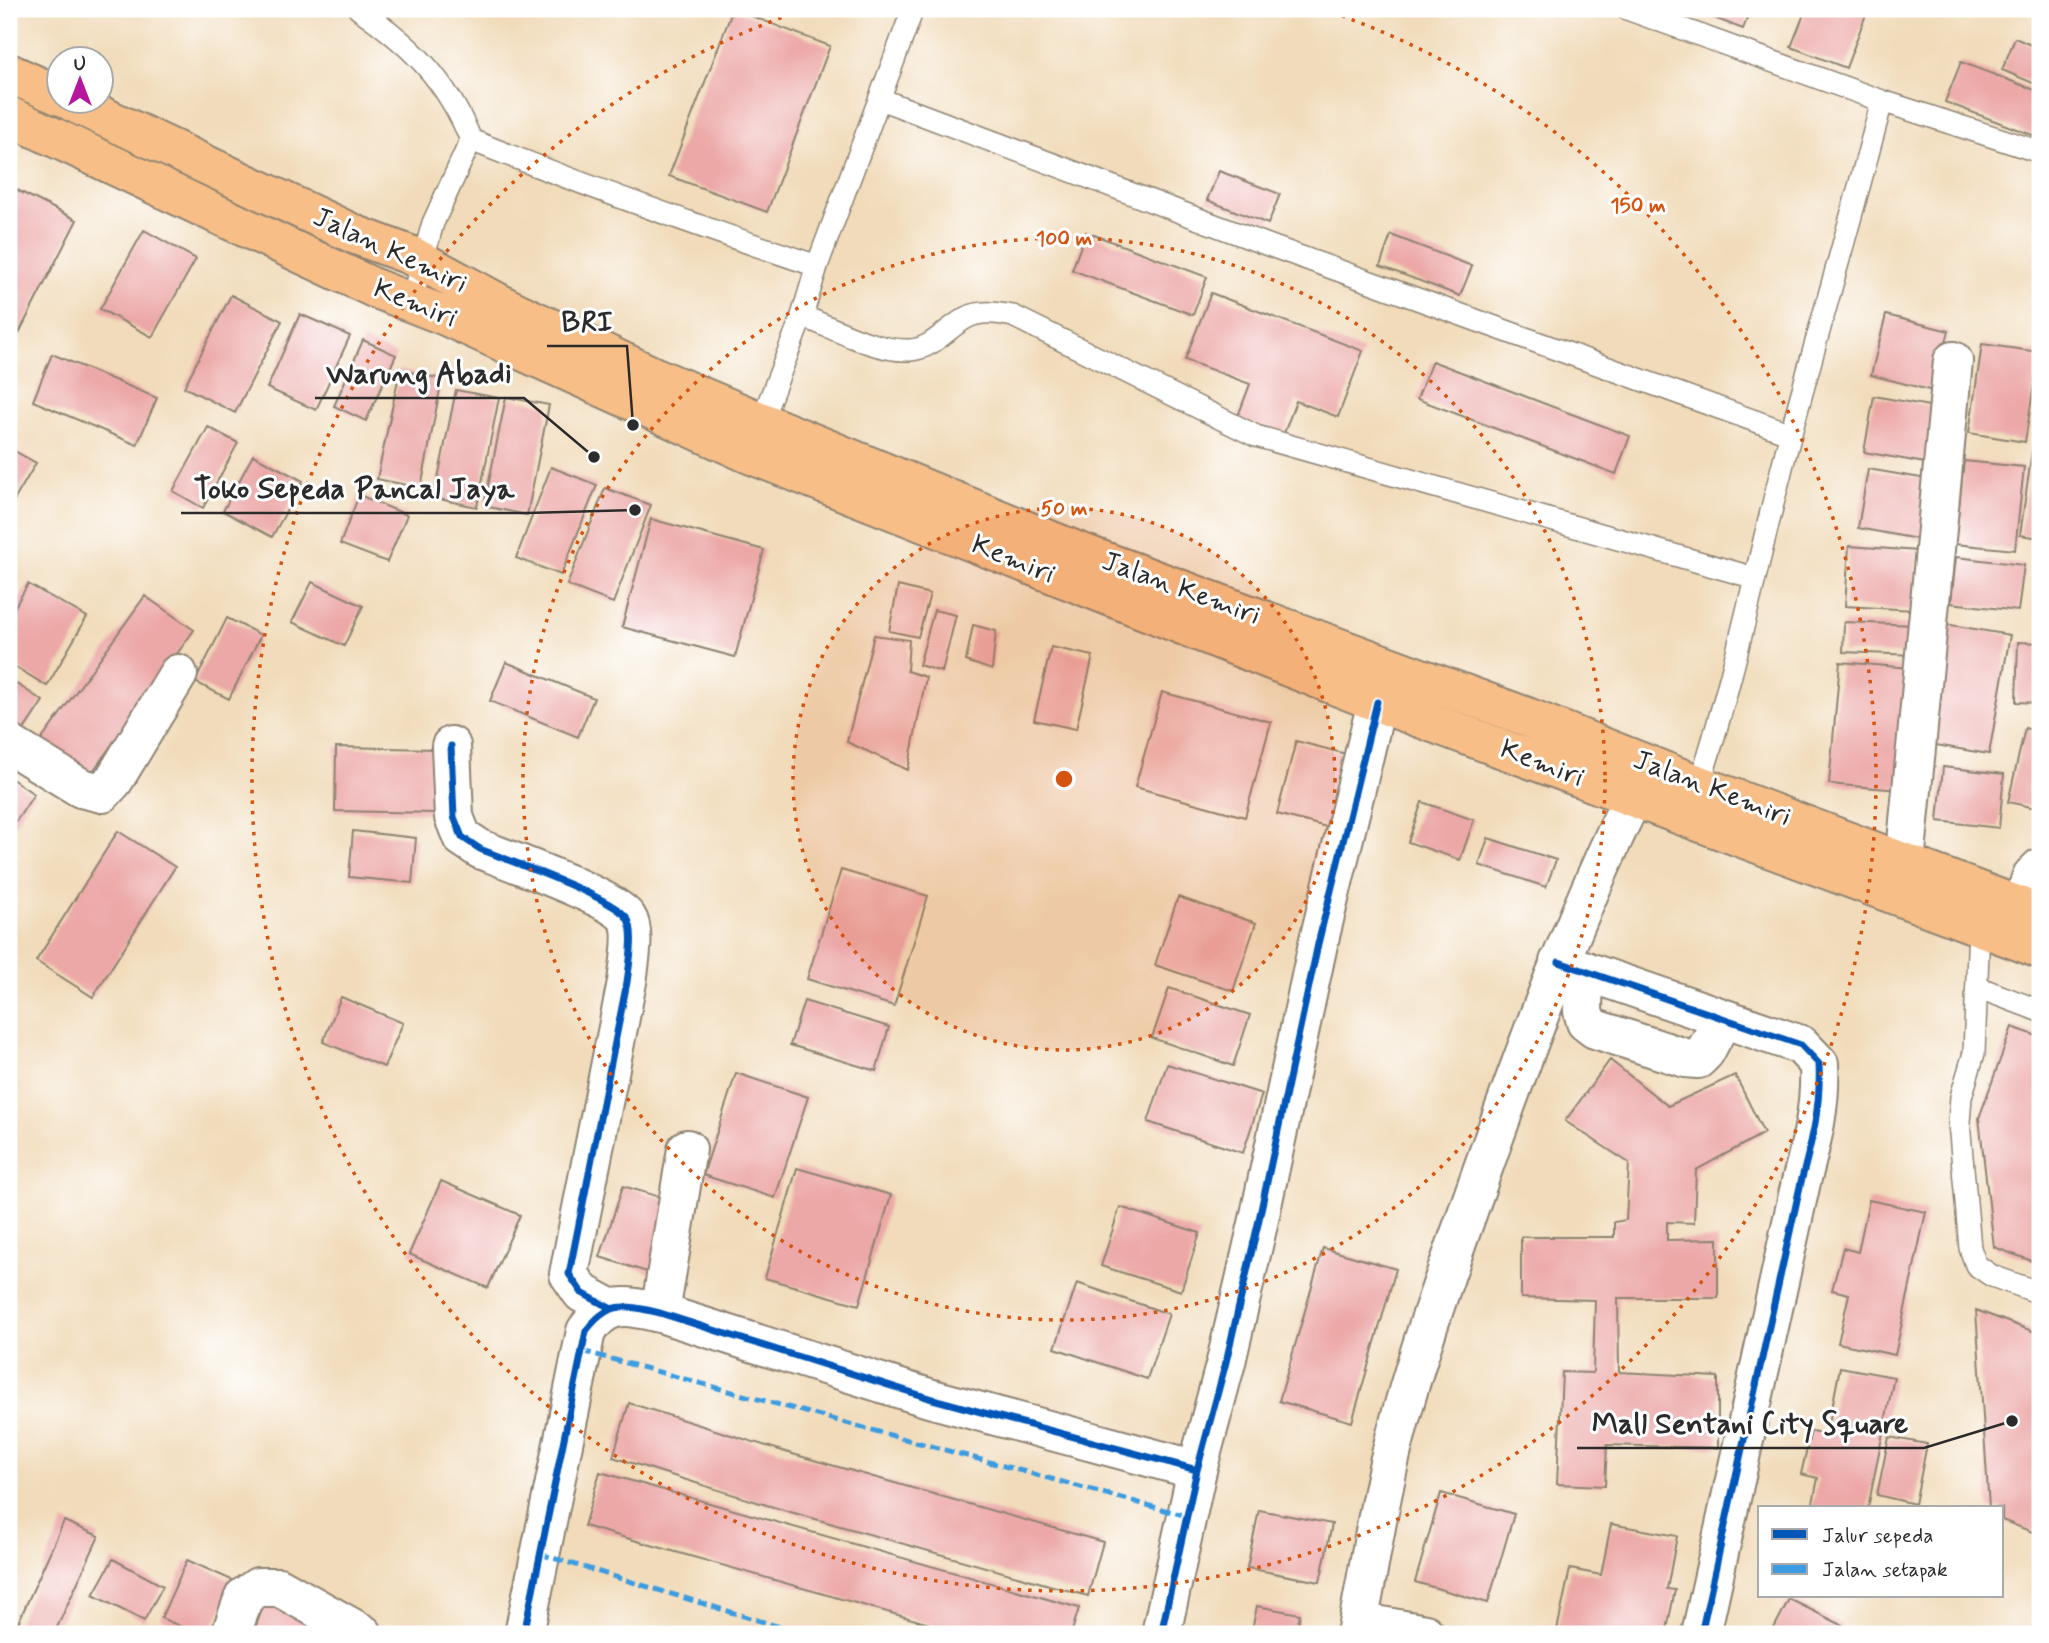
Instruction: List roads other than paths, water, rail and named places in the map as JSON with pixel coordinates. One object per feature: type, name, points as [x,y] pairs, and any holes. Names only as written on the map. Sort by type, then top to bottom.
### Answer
[{"type":"highway","points":[[9,73],[46,90]]},
{"type":"highway","name":"Kemiri","points":[[9,116],[374,288],[755,438],[1377,702],[1640,782]]},
{"type":"highway","name":"Jalan Kemiri","points":[[102,116],[344,229],[422,261],[520,313],[653,376],[755,438],[1346,649],[1640,782],[1693,801],[1905,863],[2031,911]]},
{"type":"highway","points":[[1693,801],[1979,927],[2040,950]]},
{"type":"street","points":[[1905,863],[1953,361]]},
{"type":"street","points":[[9,744],[81,788],[102,793],[114,780],[178,674]]},
{"type":"street","points":[[1161,1634],[1197,1470],[1244,1286],[1318,944],[1377,702]]},
{"type":"street","points":[[451,746],[454,817],[462,837],[480,849],[610,903],[628,918],[631,939],[627,982],[572,1247],[569,1274],[582,1293],[612,1308]]},
{"type":"street","points":[[1425,1634],[1357,1628],[1377,1512],[1414,1371],[1492,1142],[1571,966],[1640,782]]},
{"type":"street","points":[[2031,911],[2032,876],[2040,868]]},
{"type":"street","points":[[1571,966],[1721,1020],[1801,1045],[1819,1064],[1820,1096],[1815,1126],[1701,1634]]},
{"type":"street","points":[[1571,966],[1586,1022],[1595,1028],[1685,1058],[1698,1059],[1705,1052],[1721,1020]]},
{"type":"street","points":[[660,1313],[687,1149]]},
{"type":"street","points":[[524,1634],[586,1331],[598,1316],[612,1308],[632,1307],[660,1313],[929,1398],[1197,1470]]},
{"type":"street","points":[[231,1634],[244,1597],[258,1587],[279,1587],[363,1634]]},
{"type":"lane","points":[[359,9],[394,34],[446,89],[471,140],[576,183],[817,266]]},
{"type":"lane","points":[[755,438],[913,9]]},
{"type":"lane","points":[[1627,9],[1882,101],[2040,152]]},
{"type":"lane","points":[[880,99],[1268,245],[1791,434]]},
{"type":"lane","points":[[1693,801],[1739,646],[1791,434],[1882,101]]},
{"type":"lane","points":[[411,302],[433,223],[471,140]]},
{"type":"lane","points":[[802,316],[888,349],[913,350],[932,343],[968,317],[991,312],[1013,316],[1256,436],[1755,578]]},
{"type":"lane","points":[[1979,927],[1974,1053],[1961,1097],[1959,1122],[1970,1248],[1976,1265],[1992,1276],[2040,1293]]},
{"type":"lane","points":[[1977,987],[2040,1010]]},
{"type":"place","name":"BRI","points":[[633,425]]},
{"type":"place","name":"Warung Abadi","points":[[594,457]]},
{"type":"place","name":"Toko Sepeda Pancal Jaya","points":[[635,510]]},
{"type":"place","name":"Mall Sentani City Square","points":[[2012,1421]]}]
